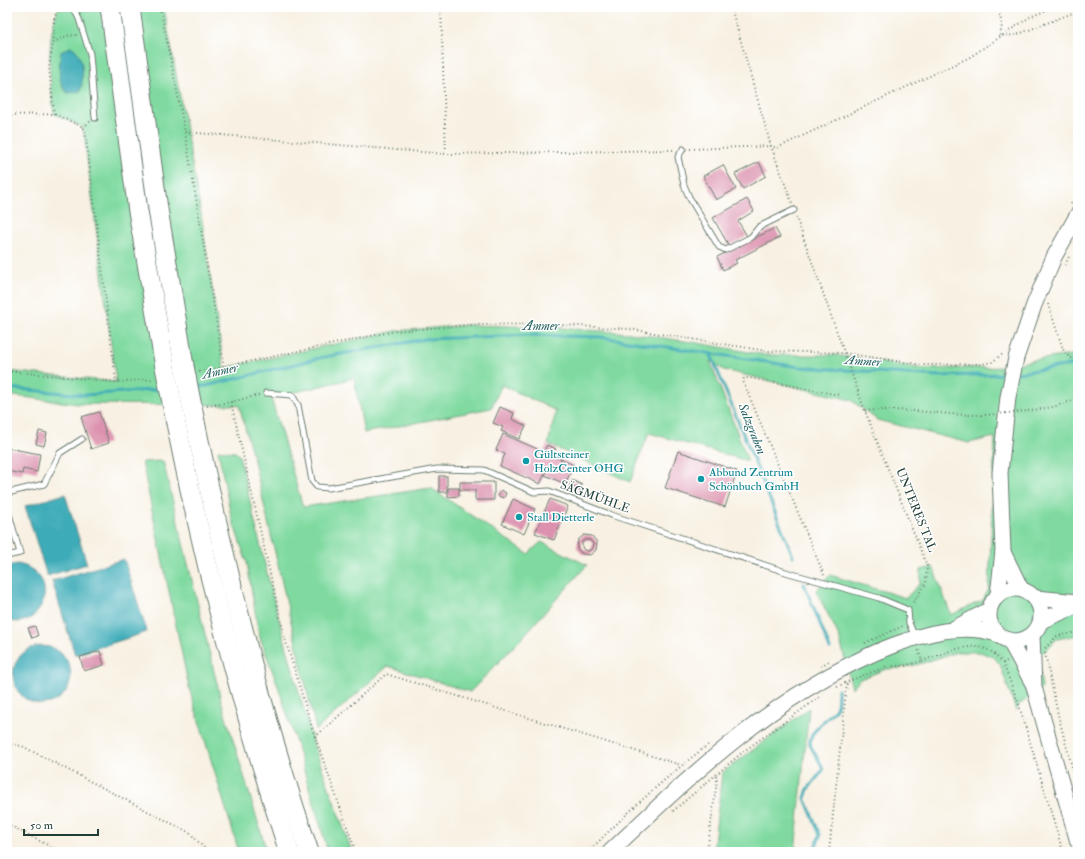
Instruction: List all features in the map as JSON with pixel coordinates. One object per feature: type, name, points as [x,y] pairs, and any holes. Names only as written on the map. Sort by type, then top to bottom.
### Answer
[{"type":"highway","points":[[110,7],[159,373],[176,423],[194,512],[221,621],[251,731],[289,852]]},
{"type":"highway","points":[[130,7],[158,209],[188,370],[195,422],[213,508],[240,617],[266,712],[309,852]]},
{"type":"street","points":[[998,595],[1003,552],[1000,473],[1011,354],[1063,240],[1073,211]]},
{"type":"street","points":[[1003,552],[1021,589],[1036,598],[1078,604]]},
{"type":"street","points":[[1021,589],[1007,590],[998,595],[992,602],[989,610],[990,623],[1003,637],[1034,686]]},
{"type":"street","points":[[1036,598],[1041,611],[1041,621]]},
{"type":"street","points":[[952,629],[988,631],[1003,637],[1023,640],[1032,635],[1041,621],[1078,604]]},
{"type":"street","points":[[610,852],[690,778],[797,694],[854,662],[915,638],[952,629],[989,610]]},
{"type":"street","points":[[1032,635],[1034,686],[1078,842]]},
{"type":"lane","points":[[73,7],[79,19],[90,54],[95,118]]},
{"type":"lane","points":[[683,149],[678,157],[684,185],[689,197],[720,247],[726,250],[751,237],[758,227],[794,210]]},
{"type":"lane","name":"SÄGMÜHLE","points":[[266,393],[292,395],[298,405],[312,481],[318,487],[329,488],[437,470],[484,470],[534,492],[549,491],[614,516],[789,573],[879,598],[908,610]]},
{"type":"lane","points":[[7,493],[44,484],[60,452],[82,439]]},
{"type":"lane","points":[[7,507],[20,553],[7,556]]},
{"type":"lane","points":[[908,610],[910,623],[915,638]]},
{"type":"path","points":[[54,114],[49,68],[53,43],[54,19],[59,7]]},
{"type":"path","points":[[160,7],[185,132],[224,368]]},
{"type":"path","points":[[441,7],[446,154]]},
{"type":"path","name":"UNTERES TAL","points":[[731,7],[772,146],[844,353],[865,411],[927,566],[926,583],[908,610]]},
{"type":"path","points":[[998,7],[1002,24],[1000,36]]},
{"type":"path","points":[[185,132],[446,154],[772,146],[777,148],[970,57],[1030,17],[1054,7]]},
{"type":"path","points":[[1000,36],[1016,36],[1078,11]]},
{"type":"path","points":[[53,43],[66,36],[83,34]]},
{"type":"path","points":[[7,115],[54,114],[83,127],[85,131],[116,382]]},
{"type":"path","points":[[1073,211],[1078,194]]},
{"type":"path","points":[[1062,270],[1072,252]]},
{"type":"path","points":[[1051,297],[1048,304],[1064,352],[1071,358],[1078,358]]},
{"type":"path","points":[[188,370],[224,368],[395,332],[469,325],[547,324],[629,329],[766,351],[844,353],[922,364],[959,365],[992,362],[1011,354]]},
{"type":"path","points":[[7,371],[116,382],[159,373]]},
{"type":"path","points":[[827,583],[743,381],[744,378],[750,378],[839,395]]},
{"type":"path","points":[[266,393],[231,402],[285,639],[315,737],[356,852]]},
{"type":"path","points":[[865,411],[903,409],[961,416],[985,415],[1053,407],[1078,399]]},
{"type":"path","points":[[834,688],[887,666],[904,666],[922,661],[915,638]]},
{"type":"path","points":[[1048,662],[1058,715],[1078,789]]},
{"type":"path","points":[[1003,663],[1019,705],[1063,852]]},
{"type":"path","points":[[315,737],[386,674],[681,765]]},
{"type":"path","points":[[828,852],[847,682]]},
{"type":"path","points":[[669,814],[744,751],[822,696]]},
{"type":"path","points":[[7,744],[22,746],[190,833],[208,852]]},
{"type":"path","points":[[707,852],[717,781],[716,775]]},
{"type":"path","points":[[7,824],[61,852]]},
{"type":"green space","points":[[59,7],[164,7],[201,214],[224,368],[395,331],[469,325],[548,327],[629,333],[766,355],[834,355],[923,369],[1005,367],[1029,361],[1078,354],[1078,635],[1057,639],[1038,657],[1042,688],[1019,705],[1016,711],[1000,664],[993,657],[980,652],[957,652],[919,664],[901,668],[886,669],[860,679],[852,688],[839,636],[816,591],[830,575],[906,598],[920,583],[921,570],[933,567],[951,615],[983,600],[989,589],[995,437],[969,443],[877,420],[851,400],[724,370],[710,361],[748,461],[649,433],[630,482],[548,444],[556,411],[502,385],[491,408],[364,433],[354,378],[271,398],[303,507],[431,488],[528,554],[541,542],[587,565],[520,640],[470,692],[388,666],[316,730],[253,457],[239,405],[78,404],[7,395],[7,371],[116,382],[83,127],[54,114],[50,74],[50,47]]},
{"type":"green space","points":[[218,450],[235,452],[239,455],[272,594],[313,743],[352,852],[328,852],[294,736],[278,686],[259,635],[247,563],[231,516]]},
{"type":"green space","points":[[163,461],[221,700],[267,852],[239,852],[189,688],[142,462]]},
{"type":"green space","points":[[809,708],[795,852],[713,852],[722,773]]},
{"type":"water","points":[[70,47],[74,48],[80,57],[82,80],[80,91],[68,93],[64,90],[60,80],[59,68],[61,52]]},
{"type":"water","points":[[65,494],[87,564],[47,576],[25,506]]},
{"type":"water","points":[[124,559],[147,632],[75,655],[52,581]]},
{"type":"water","points":[[18,564],[32,570],[41,579],[44,590],[43,601],[38,611],[30,618],[20,622],[7,620],[7,566]]},
{"type":"water","points":[[42,646],[53,648],[66,659],[69,664],[71,675],[69,686],[58,699],[53,702],[42,704],[31,702],[18,691],[15,686],[13,675],[15,664],[26,651],[31,648]]},
{"type":"building","points":[[759,162],[766,176],[743,189],[735,174]]},
{"type":"building","points":[[723,165],[736,189],[716,200],[703,176]]},
{"type":"building","points":[[747,199],[754,211],[738,221],[747,236],[729,246],[713,218]]},
{"type":"building","points":[[775,228],[780,237],[735,260],[737,263],[723,270],[717,257]]},
{"type":"building","points":[[500,407],[514,413],[512,419],[526,426],[519,439],[501,431],[503,427],[493,423]]},
{"type":"building","points":[[99,412],[109,443],[91,449],[81,417]]},
{"type":"building","points":[[39,431],[47,433],[44,446],[36,444]]},
{"type":"building","name":"Gültsteiner HolzCenter OHG","points":[[503,434],[574,465],[565,484],[545,475],[549,465],[540,484],[500,466],[505,454],[496,450]]},
{"type":"building","points":[[547,445],[556,449],[554,455],[544,451]]},
{"type":"building","points":[[7,448],[40,454],[37,472],[23,469],[22,474],[7,471]]},
{"type":"building","name":"Abbund Zentrum Schönbuch GmbH","points":[[678,451],[737,471],[725,507],[665,488]]},
{"type":"building","points":[[439,476],[447,476],[447,492],[439,492]]},
{"type":"building","points":[[572,480],[582,485],[580,491],[569,486]]},
{"type":"building","points":[[460,482],[494,482],[494,500],[475,500],[475,490],[460,490]]},
{"type":"building","points":[[448,488],[459,488],[459,496],[448,497]]},
{"type":"building","points":[[501,490],[506,493],[504,498],[498,496]]},
{"type":"building","name":"Stall Dietterle","points":[[513,499],[535,509],[524,534],[502,524]]},
{"type":"building","points":[[550,499],[568,506],[554,540],[535,533]]},
{"type":"building","points":[[584,535],[592,536],[597,542],[596,550],[590,555],[582,554],[577,548],[578,540]],"holes":[[[590,540],[593,544],[592,548],[589,551],[584,550],[582,547],[582,542]]]},
{"type":"building","points":[[35,626],[38,636],[32,638],[28,628]]},
{"type":"building","points":[[100,651],[104,665],[84,671],[80,657]]},
{"type":"waterway","name":"Ammer","points":[[194,386],[206,386],[324,357],[426,339],[529,335],[601,337],[800,367],[938,376],[1009,374]]},
{"type":"waterway","name":"Salzgraben","points":[[711,355],[793,556]]},
{"type":"waterway","name":"Ammer","points":[[1017,373],[1078,364]]},
{"type":"waterway","name":"Ammer","points":[[7,388],[85,395],[163,389]]},
{"type":"waterway","name":"Salzgraben","points":[[804,584],[830,649]]},
{"type":"waterway","name":"Salzgraben","points":[[814,852],[820,835],[805,798],[808,789],[823,770],[810,743],[813,733],[837,706],[838,690]]},
{"type":"place","name":"Gültsteiner HolzCenter OHG","points":[[526,461]]},
{"type":"place","name":"Abbund Zentrum Schönbuch GmbH","points":[[701,479]]},
{"type":"place","name":"Stall Dietterle","points":[[519,517]]}]
